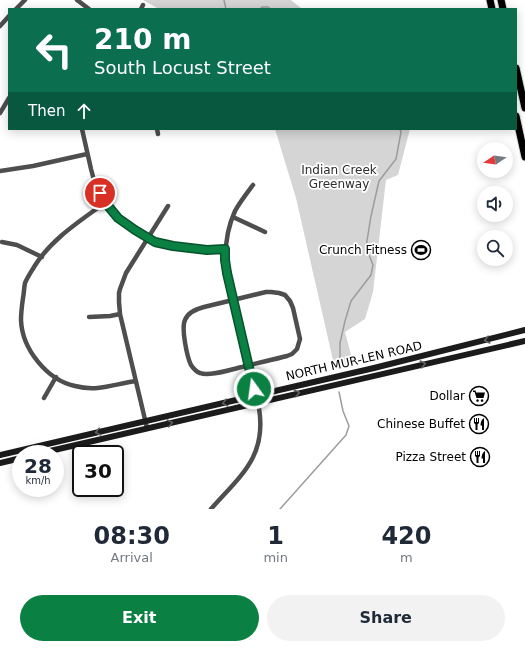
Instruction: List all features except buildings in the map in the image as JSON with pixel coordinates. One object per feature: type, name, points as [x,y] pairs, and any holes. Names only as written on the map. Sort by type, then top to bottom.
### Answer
[{"type":"main road","points":[[517,72],[525,108]]},
{"type":"main road","points":[[517,121],[525,157]]},
{"type":"main road","name":"NORTH MUR-LEN ROAD","points":[[0,455],[408,360],[525,330]]},
{"type":"main road","name":"NORTH MUR-LEN ROAD","points":[[64,448],[525,341]]},
{"type":"main road","points":[[0,463],[12,460]]},
{"type":"street","points":[[17,8],[25,0]]},
{"type":"street","points":[[77,0],[88,8]]},
{"type":"street","points":[[0,26],[8,17]]},
{"type":"street","points":[[5,21],[8,25]]},
{"type":"street","points":[[0,114],[8,100]]},
{"type":"street","points":[[82,130],[95,184],[118,218],[155,242],[173,246],[207,250],[225,249]]},
{"type":"street","points":[[0,171],[34,166],[87,154]]},
{"type":"street","points":[[210,509],[246,470],[256,451],[260,438],[260,418],[257,402],[225,260],[228,231],[233,217],[253,185]]},
{"type":"street","points":[[106,202],[72,227],[50,246],[35,266],[25,283],[21,319],[22,327],[34,356],[43,368],[69,384],[80,387],[103,388],[136,381]]},
{"type":"street","points":[[147,428],[120,314],[120,289],[126,273],[168,206]]},
{"type":"street","points":[[233,217],[265,232]]},
{"type":"street","points":[[2,242],[17,245],[42,257]]},
{"type":"street","points":[[271,292],[285,295],[293,308],[300,340],[297,349],[292,354],[284,357],[207,374],[200,373],[192,366],[188,354],[183,331],[185,320],[189,314],[196,309],[234,300],[271,292]]},
{"type":"street","points":[[89,317],[120,314]]},
{"type":"street","points":[[44,398],[56,377]]},
{"type":"green space","points":[[143,0],[291,0],[301,8],[157,8]]},
{"type":"green space","name":"Indian Creek Greenway","points":[[275,130],[410,130],[398,175],[386,180],[373,292],[365,319],[345,332],[354,366],[335,369],[296,198]]},
{"type":"waterway","points":[[224,0],[226,8]]},
{"type":"waterway","points":[[261,8],[270,8]]},
{"type":"waterway","points":[[340,367],[340,343],[351,301],[371,275],[373,265],[366,247],[379,181],[396,159],[400,130]]},
{"type":"waterway","points":[[280,509],[346,435],[349,426],[343,411],[339,392]]},
{"type":"place","name":"Crunch Fitness","points":[[421,250]]},
{"type":"place","name":"Dollar","points":[[479,396]]},
{"type":"place","name":"Chinese Buffet","points":[[479,424]]},
{"type":"place","name":"Pizza Street","points":[[480,457]]},
{"type":"route","points":[[100,193],[118,218],[155,242],[173,246],[207,250],[225,249],[227,273],[254,389]]}]
